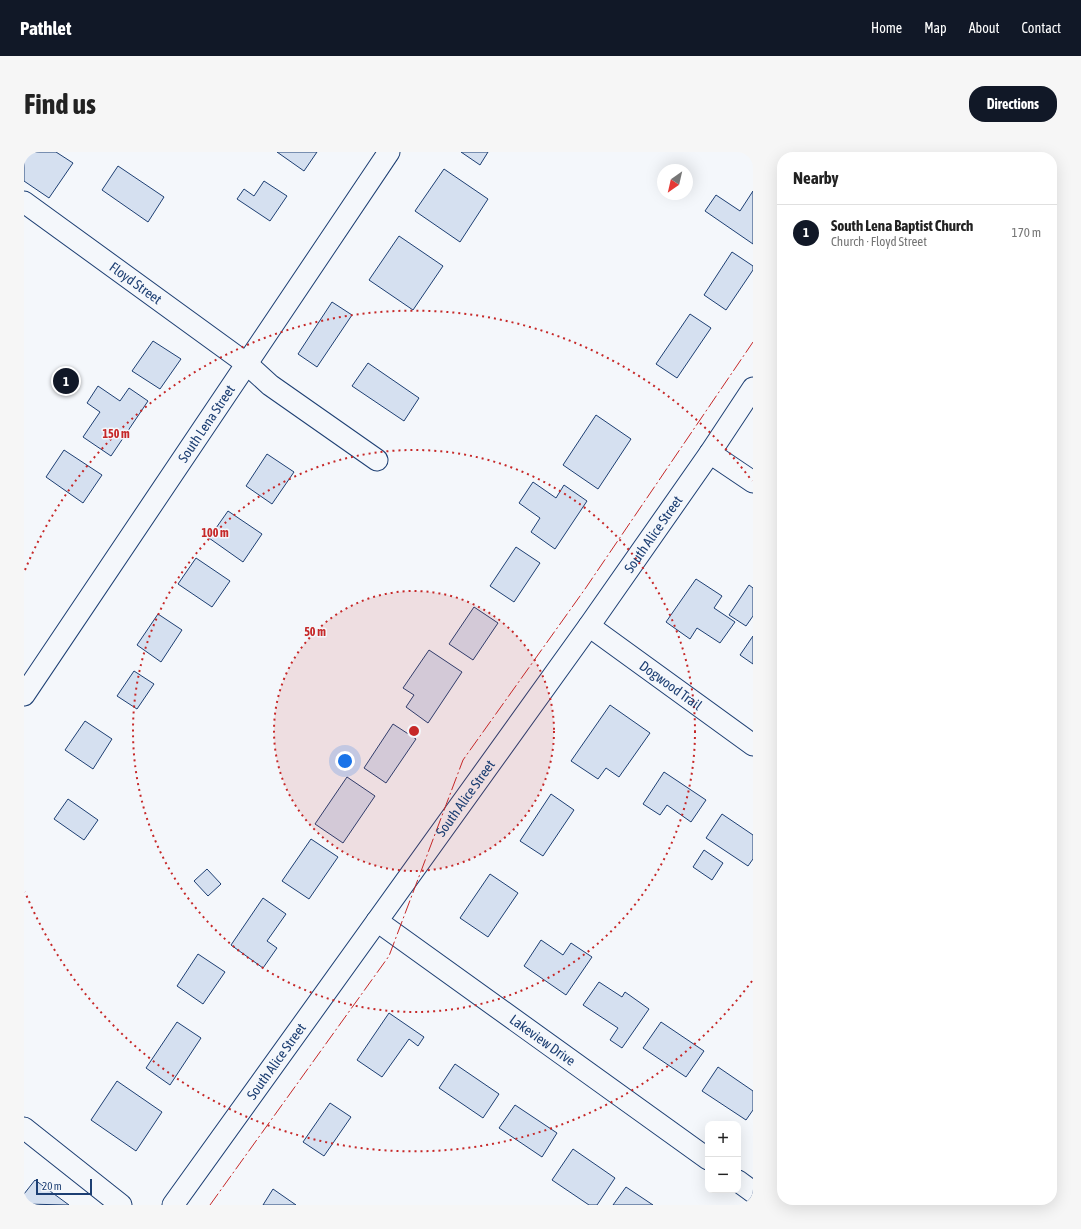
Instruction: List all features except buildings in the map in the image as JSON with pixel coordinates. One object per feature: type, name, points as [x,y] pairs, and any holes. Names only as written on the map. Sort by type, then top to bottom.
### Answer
[{"type":"street","name":"South Lena Street","points":[[24,695],[389,152]]},
{"type":"street","name":"Floyd Street","points":[[24,202],[247,364],[270,384],[377,460]]},
{"type":"street","name":"South Alice Street","points":[[173,1205],[588,626],[710,453],[753,388]]},
{"type":"street","points":[[710,453],[753,482]]},
{"type":"street","name":"Dogwood Trail","points":[[588,626],[753,745]]},
{"type":"street","name":"Lakeview Drive","points":[[377,920],[705,1157]]},
{"type":"street","points":[[24,1128],[121,1205]]},
{"type":"street","points":[[741,1183],[753,1192]]},
{"type":"power","points":[[210,1205],[389,956],[463,760],[585,589],[753,342]]},
{"type":"place","name":"South Lena Baptist Church","points":[[66,381]]}]
